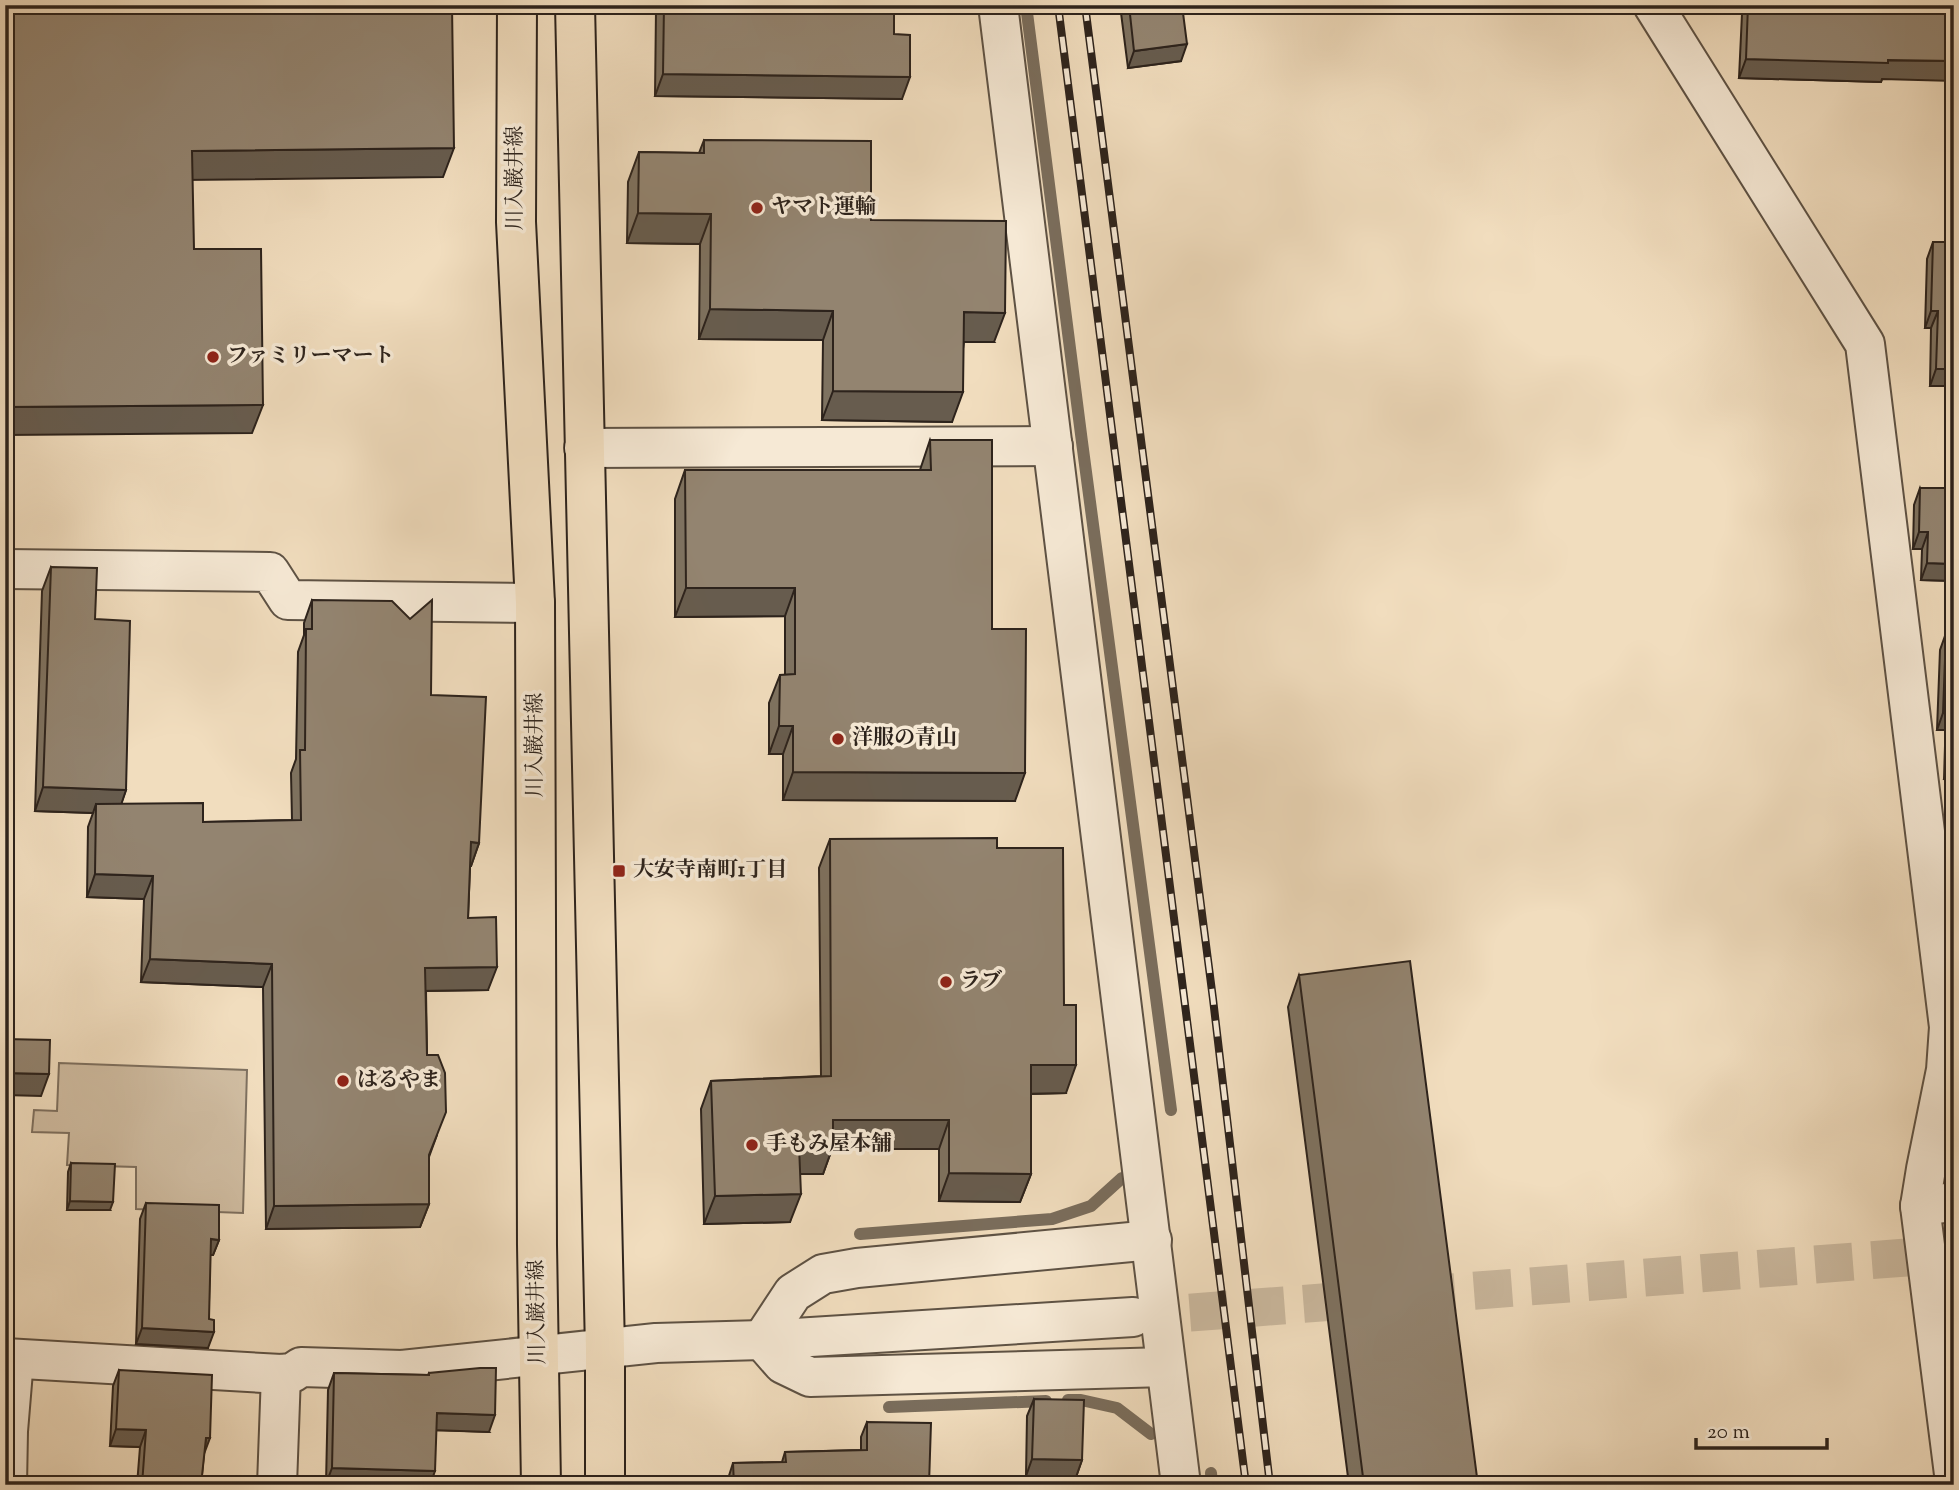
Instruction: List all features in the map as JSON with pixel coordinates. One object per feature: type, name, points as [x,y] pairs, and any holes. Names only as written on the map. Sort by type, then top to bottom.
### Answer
[{"type":"main road","name":"川入巌井線","points":[[517,5],[516,222],[535,603],[537,1231],[541,1485]]},
{"type":"main road","points":[[575,5],[605,1349],[605,1485]]},
{"type":"street","points":[[998,5],[1181,1485]]},
{"type":"street","points":[[1654,5],[1865,344],[1949,1027],[1946,1070],[1926,1168],[1937,1204],[1954,1474]]},
{"type":"street","points":[[584,448],[1053,446]]},
{"type":"street","points":[[5,569],[270,572],[288,600],[535,603]]},
{"type":"street","points":[[761,1340],[793,1293],[824,1274],[857,1268],[1152,1240]]},
{"type":"street","points":[[7,1485],[10,1358],[281,1374],[292,1373],[301,1367],[402,1370],[656,1343],[761,1340],[1133,1317]]},
{"type":"street","points":[[761,1340],[783,1364],[810,1377],[1166,1367]]},
{"type":"street","points":[[277,1485],[281,1374]]},
{"type":"shaded area","points":[[59,1063],[247,1070],[243,1213],[136,1209],[136,1167],[67,1165],[69,1133],[32,1132],[34,1110],[57,1111]]},
{"type":"building","points":[[5,5],[452,5],[454,148],[192,151],[194,249],[261,249],[263,405],[5,407]]},
{"type":"building","points":[[664,5],[894,5],[894,34],[910,35],[910,77],[663,74]]},
{"type":"building","points":[[1129,5],[1182,5],[1187,44],[1134,51]]},
{"type":"building","points":[[1748,5],[1954,5],[1954,61],[1888,60],[1888,63],[1746,59]]},
{"type":"building","points":[[704,140],[871,141],[871,220],[1006,221],[1005,313],[964,312],[963,392],[833,391],[833,311],[710,309],[711,214],[638,213],[639,152],[704,153]]},
{"type":"building","points":[[1933,242],[1954,242],[1954,369],[1936,369],[1938,311],[1931,311]]},
{"type":"building","points":[[930,440],[992,440],[992,629],[1026,629],[1025,773],[793,772],[793,726],[779,726],[780,675],[795,674],[795,588],[686,588],[685,470],[931,470]]},
{"type":"building","points":[[1920,488],[1954,488],[1954,564],[1927,563],[1928,532],[1919,532]]},
{"type":"building","points":[[51,567],[97,568],[95,619],[130,621],[126,790],[43,787]]},
{"type":"building","points":[[312,600],[392,601],[410,619],[432,600],[431,695],[486,697],[479,843],[471,842],[468,918],[496,917],[497,967],[425,968],[427,1055],[438,1055],[445,1073],[446,1112],[429,1155],[429,1204],[274,1206],[272,964],[150,959],[153,876],[95,874],[96,804],[203,803],[203,822],[301,820],[300,750],[305,750],[306,629],[312,629]]},
{"type":"building","points":[[1946,633],[1954,634],[1954,713],[1943,713]]},
{"type":"building","points":[[1948,737],[1954,737],[1954,771],[1947,771]]},
{"type":"building","points":[[997,838],[997,848],[1063,848],[1064,1005],[1076,1005],[1076,1065],[1031,1065],[1031,1174],[949,1173],[949,1120],[833,1120],[833,1146],[799,1146],[801,1194],[715,1196],[711,1081],[831,1076],[830,839]]},
{"type":"building","points":[[1410,961],[1478,1485],[1364,1485],[1299,975]]},
{"type":"building","points":[[5,1039],[50,1040],[49,1074],[5,1073]]},
{"type":"building","points":[[71,1163],[115,1164],[113,1202],[70,1201]]},
{"type":"building","points":[[146,1203],[219,1205],[219,1240],[211,1239],[209,1319],[214,1320],[214,1332],[142,1328]]},
{"type":"building","points":[[496,1368],[495,1415],[437,1413],[435,1471],[332,1468],[334,1373],[429,1375]]},
{"type":"building","points":[[119,1370],[212,1375],[210,1438],[206,1438],[201,1485],[142,1485],[146,1430],[116,1429]]},
{"type":"building","points":[[1034,1399],[1084,1400],[1082,1460],[1032,1459]]},
{"type":"building","points":[[867,1422],[931,1423],[929,1485],[734,1485],[733,1463],[786,1462],[785,1452],[867,1450]]},
{"type":"building","points":[[425,1477],[485,1478],[485,1485],[425,1485]]},
{"type":"waterway","points":[[1026,5],[1171,1110]]},
{"type":"waterway","points":[[860,1234],[1052,1219],[1091,1206],[1122,1178]]},
{"type":"waterway","points":[[1068,1400],[1117,1408],[1151,1434]]},
{"type":"waterway","points":[[889,1407],[1046,1401]]},
{"type":"waterway","points":[[1211,1473],[1212,1485]]},
{"type":"tunnel","points":[[1133,1317],[1952,1254]]},
{"type":"railway","points":[[1058,5],[1246,1485]]},
{"type":"railway","points":[[1085,5],[1213,999],[1270,1485]]},
{"type":"place","name":"ヤマト運輸","points":[[757,208]]},
{"type":"place","name":"ファミリーマート","points":[[213,357]]},
{"type":"place","name":"洋服の青山","points":[[838,739]]},
{"type":"place","name":"大安寺南町1丁目","points":[[619,871]]},
{"type":"place","name":"ラブ","points":[[946,982]]},
{"type":"place","name":"はるやま","points":[[343,1081]]},
{"type":"place","name":"手もみ屋本舗","points":[[752,1145]]}]
